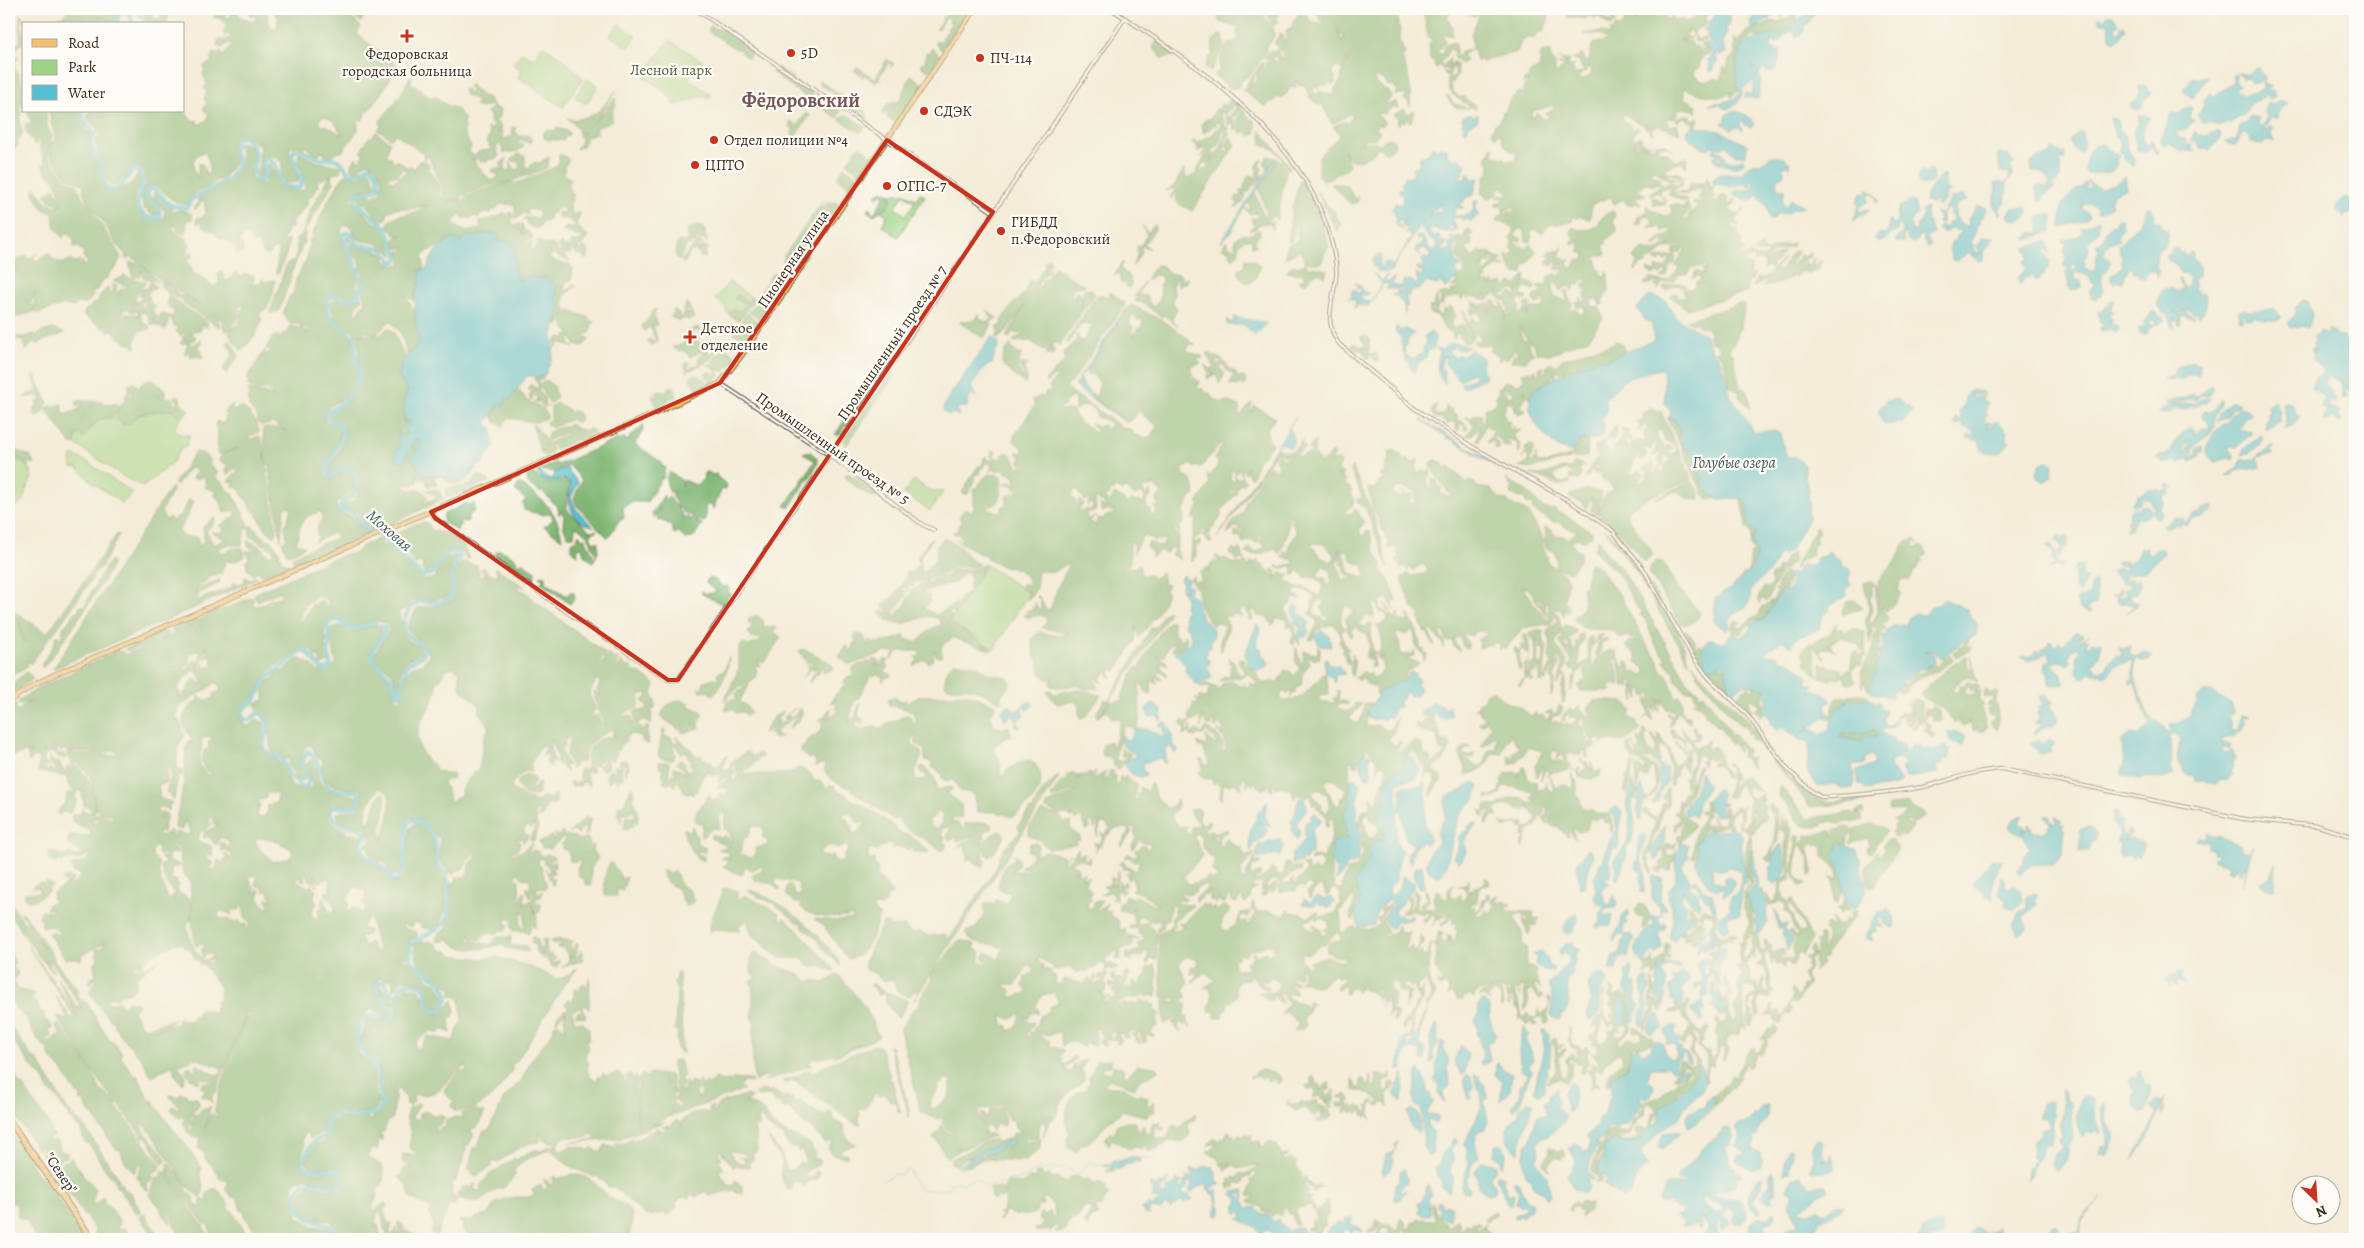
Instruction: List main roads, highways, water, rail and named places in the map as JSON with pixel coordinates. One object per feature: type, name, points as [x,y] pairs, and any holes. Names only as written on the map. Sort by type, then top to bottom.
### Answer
[{"type":"highway","name":"\"Север\"","points":[[9,1120],[92,1239]]},
{"type":"main road","name":"Пионерная улица","points":[[9,701],[37,683],[58,673],[674,406],[720,383],[742,355],[975,9]]},
{"type":"water","points":[[1720,9],[1731,9],[1729,25],[1726,26],[1727,33],[1722,42],[1726,53],[1719,56],[1718,52],[1715,53],[1718,62],[1711,72],[1709,71],[1710,63],[1707,59],[1713,53],[1708,51],[1705,42],[1711,46],[1714,42],[1710,43],[1707,36],[1708,32],[1703,31]]},
{"type":"water","points":[[1765,9],[1795,9],[1790,10],[1789,15],[1783,15],[1782,18],[1777,13],[1754,29],[1751,27],[1752,22],[1749,22]]},
{"type":"water","points":[[1808,9],[1817,9],[1808,24],[1804,24],[1804,32],[1797,36],[1795,35],[1797,33],[1791,31],[1775,44],[1771,41],[1771,50],[1774,48],[1781,51],[1777,67],[1773,72],[1767,72],[1765,68],[1759,73],[1761,79],[1758,99],[1744,97],[1747,92],[1748,95],[1752,93],[1757,73],[1752,65],[1755,75],[1753,82],[1741,90],[1743,92],[1738,103],[1728,109],[1722,107],[1723,105],[1708,105],[1733,99],[1740,93],[1736,84],[1737,65],[1742,46],[1753,40],[1773,34],[1780,36],[1799,19],[1806,16],[1804,14]]},
{"type":"water","points":[[2108,15],[2113,15],[2119,25],[2116,24],[2115,31],[2121,32],[2121,26],[2124,25],[2126,28],[2121,37],[2114,42],[2110,37],[2109,24],[2101,23],[2098,18],[2101,16],[2102,20]]},
{"type":"water","points":[[2254,68],[2260,68],[2259,72],[2263,74],[2265,79],[2254,84],[2246,77],[2242,79],[2243,77],[2238,73],[2248,74]]},
{"type":"water","points":[[2237,74],[2235,80],[2240,85],[2236,88],[2237,92],[2239,91],[2243,95],[2257,93],[2263,89],[2262,82],[2272,87],[2268,88],[2268,92],[2275,91],[2272,95],[2275,95],[2275,97],[2270,99],[2264,93],[2264,97],[2250,103],[2245,114],[2230,123],[2226,122],[2224,125],[2223,122],[2218,126],[2209,122],[2203,123],[2197,115],[2200,113],[2206,98],[2210,93],[2214,96],[2233,83],[2232,76]]},
{"type":"water","points":[[2204,76],[2207,78],[2192,98],[2183,90],[2193,77],[2195,80],[2195,77],[2198,79]]},
{"type":"water","points":[[2145,85],[2152,93],[2144,101],[2141,109],[2132,109],[2129,106],[2140,97],[2138,97],[2140,91],[2138,87]]},
{"type":"water","points":[[2281,100],[2288,104],[2285,106],[2282,103],[2283,107],[2277,114],[2279,117],[2274,119],[2272,117],[2264,128],[2265,131],[2270,126],[2273,128],[2271,134],[2273,135],[2270,138],[2273,138],[2274,142],[2267,141],[2262,145],[2255,144],[2255,141],[2251,143],[2251,139],[2245,133],[2242,134],[2235,146],[2225,142],[2237,139],[2240,126],[2247,123],[2250,116],[2259,118],[2257,123],[2263,127],[2267,116],[2264,112],[2268,103],[2272,105]]},
{"type":"water","points":[[2189,107],[2192,108],[2190,118],[2194,120],[2186,129],[2175,132],[2181,139],[2185,139],[2187,145],[2193,145],[2191,151],[2180,151],[2170,143],[2165,146],[2160,139],[2172,113],[2178,114]]},
{"type":"water","points":[[1733,111],[1746,115],[1755,125],[1749,128],[1747,124],[1744,126],[1745,122],[1742,121],[1740,124],[1743,130],[1739,127],[1733,127],[1732,130],[1721,122],[1725,123],[1726,115]]},
{"type":"water","points":[[1470,114],[1474,117],[1478,114],[1478,120],[1469,125],[1468,130],[1464,131],[1462,129],[1464,128],[1462,118]]},
{"type":"water","points":[[2139,115],[2147,115],[2150,118],[2145,124],[2143,135],[2146,144],[2149,145],[2152,140],[2155,150],[2159,150],[2156,155],[2152,147],[2147,152],[2137,151],[2133,131],[2139,124]]},
{"type":"water","points":[[2110,119],[2116,119],[2120,131],[2123,132],[2128,149],[2135,160],[2134,167],[2125,160],[2120,150],[2121,142],[2116,138]]},
{"type":"water","points":[[1692,126],[1716,130],[1724,137],[1718,130],[1748,145],[1745,156],[1734,154],[1726,146],[1715,149],[1712,146],[1709,149],[1700,148],[1701,146],[1692,141],[1686,133]]},
{"type":"water","points":[[2195,131],[2198,135],[2206,136],[2217,131],[2221,134],[2220,139],[2210,150],[2207,148],[2200,149],[2198,142],[2191,140]]},
{"type":"water","points":[[2078,133],[2083,133],[2084,144],[2081,153],[2073,149],[2070,140]]},
{"type":"water","points":[[2104,144],[2109,151],[2119,156],[2116,160],[2117,165],[2111,172],[2088,174],[2084,170],[2089,151],[2094,146]]},
{"type":"water","points":[[1433,146],[1439,150],[1440,147],[1447,149],[1447,156],[1452,158],[1453,161],[1456,158],[1462,160],[1461,167],[1464,163],[1466,165],[1459,179],[1466,179],[1466,173],[1470,174],[1472,179],[1479,178],[1474,195],[1463,199],[1465,201],[1459,205],[1464,208],[1455,208],[1454,216],[1469,215],[1474,209],[1474,202],[1478,200],[1475,210],[1480,214],[1470,222],[1468,219],[1464,221],[1461,217],[1453,219],[1457,229],[1455,232],[1449,232],[1453,230],[1452,223],[1447,232],[1433,229],[1427,231],[1437,237],[1438,234],[1440,240],[1447,243],[1441,250],[1443,252],[1450,249],[1449,242],[1452,242],[1452,239],[1449,237],[1457,237],[1454,251],[1456,264],[1462,266],[1456,269],[1458,277],[1446,288],[1441,284],[1444,282],[1442,281],[1437,285],[1426,282],[1420,289],[1408,293],[1410,296],[1405,295],[1408,306],[1405,308],[1405,314],[1403,302],[1399,300],[1399,296],[1392,295],[1396,295],[1397,291],[1403,292],[1404,289],[1386,289],[1387,283],[1383,284],[1367,307],[1369,303],[1363,307],[1362,305],[1358,306],[1359,302],[1354,309],[1356,300],[1352,300],[1352,297],[1348,299],[1354,289],[1358,293],[1361,291],[1360,288],[1356,289],[1358,286],[1354,283],[1360,285],[1362,290],[1369,294],[1360,296],[1361,300],[1371,301],[1382,284],[1373,273],[1382,281],[1388,274],[1385,280],[1388,282],[1395,277],[1392,284],[1395,286],[1402,286],[1404,280],[1413,281],[1415,285],[1418,283],[1416,272],[1420,276],[1424,273],[1415,268],[1425,269],[1422,261],[1424,258],[1429,259],[1430,255],[1425,248],[1419,250],[1421,257],[1415,252],[1416,247],[1423,243],[1422,240],[1416,239],[1417,236],[1423,237],[1428,247],[1433,250],[1432,252],[1436,250],[1437,242],[1430,240],[1421,228],[1425,219],[1426,221],[1427,217],[1430,218],[1430,214],[1440,212],[1442,209],[1440,205],[1423,219],[1390,272],[1392,268],[1386,273],[1380,271],[1378,273],[1377,268],[1373,266],[1376,265],[1372,266],[1374,262],[1371,261],[1379,254],[1381,255],[1379,266],[1384,268],[1383,263],[1387,262],[1393,266],[1410,239],[1412,235],[1405,232],[1408,231],[1405,227],[1401,228],[1403,231],[1394,223],[1400,226],[1404,223],[1401,221],[1396,222],[1395,213],[1391,209],[1396,202],[1398,205],[1403,203],[1402,195],[1398,191],[1399,189],[1404,189],[1401,183],[1405,176],[1408,178],[1413,176],[1414,171],[1412,168],[1419,165],[1420,157],[1427,155]]},
{"type":"water","points":[[2052,149],[2061,152],[2061,156],[2065,152],[2065,157],[2063,158],[2065,160],[2061,159],[2059,179],[2048,189],[2056,187],[2045,195],[2042,200],[2039,200],[2035,187],[2040,185],[2048,186],[2050,182],[2042,173],[2032,171],[2031,163],[2051,153]]},
{"type":"water","points":[[1712,151],[1721,151],[1726,156],[1724,158],[1729,161],[1729,165],[1731,162],[1743,159],[1744,163],[1737,168],[1717,163],[1713,157],[1717,156],[1720,162],[1722,155],[1719,156]]},
{"type":"water","points":[[2002,152],[2004,155],[2008,154],[2012,162],[2015,163],[2010,166],[2013,174],[2009,181],[2010,174],[2000,171],[1997,155]]},
{"type":"water","points":[[1771,156],[1785,158],[1788,163],[1790,161],[1789,167],[1786,165],[1782,168],[1784,175],[1777,179],[1777,187],[1780,190],[1785,190],[1782,202],[1787,206],[1791,199],[1805,207],[1794,209],[1788,214],[1777,213],[1774,219],[1770,219],[1766,205],[1759,199],[1760,195],[1757,194],[1755,199],[1750,201],[1733,195],[1735,191],[1755,188],[1752,180],[1749,180],[1751,186],[1749,188],[1746,183],[1732,187],[1713,183],[1713,178],[1720,174],[1743,174],[1748,166],[1756,163],[1760,165]]},
{"type":"water","points":[[1274,160],[1275,163],[1242,212],[1232,231],[1220,243]]},
{"type":"water","points":[[1929,169],[1932,171],[1933,179],[1931,183],[1921,185],[1917,178],[1921,171],[1928,172]]},
{"type":"water","points":[[1945,174],[1946,190],[1951,190],[1945,195],[1945,201],[1940,205],[1936,205],[1937,201],[1934,200],[1934,203],[1925,201],[1926,195],[1939,177],[1942,176],[1940,175]]},
{"type":"water","points":[[2125,177],[2127,188],[2113,194],[2111,200],[2108,200],[2113,204],[2106,210],[2097,213],[2097,208],[2090,203],[2083,205],[2083,199],[2082,209],[2090,215],[2088,218],[2061,227],[2062,204],[2077,189],[2084,186],[2084,183],[2086,183],[2086,190],[2090,186],[2087,181],[2100,189],[2119,182]]},
{"type":"water","points":[[2001,181],[2005,184],[2007,181],[2006,195],[2004,196],[2005,198],[2007,196],[2004,202],[2007,201],[2000,208],[2000,215],[1993,204],[1996,193],[1995,183]]},
{"type":"water","points":[[1867,189],[1874,193],[1879,201],[1876,203],[1876,197],[1871,193],[1868,195],[1868,202],[1858,208],[1861,212],[1869,209],[1868,211],[1853,221],[1859,205],[1857,202],[1861,192],[1866,193]]},
{"type":"water","points":[[1961,194],[1968,200],[1956,205],[1955,215],[1961,225],[1969,226],[1968,219],[1978,206],[1987,208],[1982,218],[1978,219],[1980,222],[1971,241],[1975,249],[1973,251],[1975,250],[1974,256],[1975,252],[1980,253],[1977,246],[1982,238],[1995,237],[1991,239],[1991,243],[1986,245],[1986,248],[1991,245],[1983,252],[1984,259],[1981,262],[1968,253],[1956,261],[1952,260],[1951,244],[1962,231],[1951,229],[1943,233],[1938,229],[1941,225],[1946,229],[1948,221],[1950,224],[1953,218],[1949,214],[1951,209],[1948,208],[1942,214],[1942,223],[1938,223],[1939,218],[1935,213],[1941,214],[1951,198],[1959,197]]},
{"type":"water","points":[[2344,197],[2355,201],[2355,213],[2345,214],[2343,217],[2343,214],[2337,211],[2336,206]]},
{"type":"water","points":[[1911,201],[1914,203],[1917,213],[1910,223],[1912,231],[1917,230],[1917,225],[1920,224],[1923,216],[1922,210],[1927,207],[1928,209],[1926,209],[1927,221],[1933,234],[1926,239],[1930,242],[1930,247],[1927,247],[1926,241],[1924,242],[1922,233],[1914,243],[1909,242],[1905,231],[1903,239],[1905,242],[1895,242],[1903,233],[1901,225],[1897,227],[1898,231],[1883,241],[1880,242],[1875,239],[1880,233],[1884,234],[1889,229],[1888,220],[1892,221],[1889,226],[1891,228],[1892,223],[1895,224],[1899,218],[1896,218],[1899,207]]},
{"type":"water","points":[[2026,207],[2028,212],[2025,218],[2019,220],[2010,219],[2008,216],[2012,208]]},
{"type":"water","points":[[2151,207],[2155,214],[2154,221],[2160,222],[2162,226],[2160,229],[2167,229],[2169,236],[2164,235],[2168,238],[2164,247],[2160,250],[2159,247],[2155,266],[2159,271],[2158,277],[2156,272],[2150,271],[2145,279],[2138,276],[2141,273],[2134,273],[2132,268],[2128,268],[2122,283],[2118,281],[2115,284],[2111,281],[2111,275],[2123,266],[2120,262],[2122,259],[2119,245],[2140,222],[2147,208]]},
{"type":"water","points":[[2044,214],[2053,215],[2051,232],[2026,240],[2030,233],[2039,233],[2038,219]]},
{"type":"water","points":[[2118,219],[2122,219],[2121,225],[2123,227],[2117,236],[2119,241],[2109,243],[2103,255],[2110,260],[2108,268],[2101,276],[2103,288],[2100,297],[2097,296],[2096,300],[2092,298],[2089,291],[2094,287],[2093,283],[2087,276],[2074,272],[2076,263],[2070,266],[2076,280],[2081,281],[2082,286],[2080,288],[2079,285],[2078,289],[2072,291],[2068,288],[2066,272],[2069,269],[2063,265],[2067,257],[2064,251],[2067,244],[2061,240],[2078,236],[2083,233],[2083,229],[2080,228],[2099,220],[2098,232],[2087,244],[2089,250],[2083,260],[2085,262],[2084,268],[2095,272],[2096,255],[2099,251],[2096,244],[2103,240],[2106,231],[2112,224],[2117,225],[2115,222]]},
{"type":"water","points":[[485,233],[496,234],[500,237],[497,239],[498,241],[508,241],[516,248],[513,257],[516,262],[513,271],[519,281],[527,277],[537,278],[540,274],[544,277],[540,279],[545,280],[546,276],[556,287],[556,296],[561,307],[552,338],[554,347],[552,358],[545,375],[535,378],[527,376],[510,399],[506,399],[504,405],[498,406],[486,423],[492,428],[493,445],[495,446],[483,461],[476,464],[468,475],[460,481],[442,476],[425,475],[411,458],[420,445],[419,439],[414,440],[410,453],[407,454],[407,457],[402,462],[396,460],[395,451],[399,449],[396,440],[399,438],[398,431],[402,436],[407,435],[404,427],[405,423],[402,421],[404,420],[409,426],[408,423],[411,422],[404,418],[404,398],[408,391],[399,377],[402,361],[420,344],[415,322],[415,295],[419,289],[420,270],[427,268],[434,253],[446,243],[447,239],[456,239],[460,242],[466,236],[476,237]]},
{"type":"water","points":[[2047,241],[2050,254],[2047,249],[2044,252],[2050,261],[2048,269],[2044,270],[2045,275],[2041,274],[2040,279],[2035,280],[2033,275],[2028,279],[2027,275],[2020,285],[2018,278],[2028,267],[2024,265],[2024,261],[2029,258],[2025,248]]},
{"type":"water","points":[[2174,247],[2178,249],[2180,255],[2183,251],[2185,257],[2190,252],[2193,253],[2193,259],[2199,264],[2198,267],[2200,268],[2198,276],[2193,280],[2195,288],[2193,290],[2198,291],[2197,295],[2203,293],[2206,300],[2205,309],[2199,318],[2196,313],[2193,314],[2190,310],[2184,311],[2180,308],[2173,313],[2182,310],[2195,318],[2181,316],[2180,326],[2174,318],[2175,329],[2173,326],[2171,327],[2170,318],[2166,312],[2163,314],[2157,304],[2163,289],[2171,288],[2177,292],[2181,289],[2184,292],[2179,284],[2179,278],[2182,285],[2186,288],[2189,285],[2189,277],[2184,273],[2180,273],[2177,265],[2166,259],[2166,255],[2170,255],[2170,251]]},
{"type":"water","name":"Голубые озера","points":[[1650,295],[1666,301],[1672,312],[1681,321],[1705,335],[1712,351],[1718,356],[1729,386],[1729,394],[1753,432],[1772,430],[1780,434],[1787,457],[1795,457],[1805,465],[1805,479],[1809,489],[1808,499],[1810,502],[1809,517],[1790,551],[1783,555],[1779,554],[1772,569],[1750,591],[1751,598],[1746,608],[1736,612],[1728,621],[1730,626],[1726,631],[1723,626],[1721,627],[1714,622],[1715,597],[1718,598],[1722,593],[1732,588],[1743,575],[1751,571],[1757,554],[1752,542],[1756,533],[1748,522],[1747,507],[1743,498],[1718,499],[1705,490],[1695,456],[1684,447],[1680,436],[1680,429],[1673,418],[1669,418],[1671,412],[1665,404],[1663,369],[1623,381],[1610,395],[1604,398],[1607,410],[1601,421],[1604,423],[1603,435],[1598,439],[1582,439],[1572,451],[1564,450],[1547,438],[1534,419],[1530,409],[1530,400],[1533,392],[1545,383],[1586,363],[1602,358],[1606,360],[1654,340],[1652,323],[1644,319],[1637,308]]},
{"type":"water","points":[[2304,299],[2305,302],[2307,300],[2312,315],[2308,328],[2303,326],[2291,328],[2288,323],[2295,314],[2295,307]]},
{"type":"water","points":[[2115,300],[2110,310],[2113,311],[2109,316],[2112,321],[2108,322],[2118,326],[2116,329],[2120,328],[2116,333],[2111,329],[2101,331],[2100,328],[2104,326],[2098,321],[2100,319],[2098,311],[2103,311],[2111,301]]},
{"type":"water","points":[[2244,309],[2249,311],[2275,309],[2280,316],[2278,318],[2282,316],[2279,320],[2263,320],[2254,316],[2252,319],[2245,318],[2246,314],[2243,313],[2242,320],[2239,319],[2240,313],[2237,312]]},
{"type":"water","points":[[2153,311],[2165,320],[2156,325],[2154,319],[2149,323],[2154,326],[2144,336],[2144,332],[2139,335],[2139,328],[2145,328],[2145,322]]},
{"type":"water","points":[[1120,317],[1110,336],[1108,335]]},
{"type":"water","points":[[1234,317],[1266,324],[1257,334],[1255,333],[1255,336],[1245,325],[1228,325],[1226,321],[1228,319],[1228,322],[1234,322]]},
{"type":"water","points":[[1397,326],[1399,331],[1406,329],[1414,334],[1409,338],[1404,349],[1406,355],[1412,359],[1424,353],[1423,349],[1426,341],[1424,337],[1431,332],[1435,337],[1434,348],[1428,351],[1425,359],[1419,362],[1414,372],[1409,366],[1410,362],[1406,361],[1401,342],[1402,339],[1395,331]]},
{"type":"water","points":[[2329,329],[2338,336],[2343,336],[2345,341],[2354,342],[2355,345],[2355,386],[2352,389],[2353,395],[2350,395],[2349,388],[2345,392],[2347,397],[2342,399],[2341,383],[2343,381],[2340,382],[2329,376],[2324,382],[2333,394],[2332,397],[2336,399],[2336,402],[2330,402],[2329,407],[2341,411],[2338,417],[2342,420],[2338,423],[2333,419],[2326,422],[2324,416],[2327,410],[2321,408],[2324,398],[2312,388],[2315,377],[2320,376],[2323,370],[2314,359],[2315,350],[2313,353],[2311,351],[2314,347],[2313,343],[2316,341],[2313,338],[2320,331],[2327,335]]},
{"type":"water","points":[[1108,335],[1101,347],[1100,353],[1097,353],[1090,362]]},
{"type":"water","points":[[992,336],[999,343],[998,349],[992,364],[986,366],[971,386],[976,395],[975,397],[971,394],[966,408],[958,407],[957,413],[959,416],[954,413],[949,415],[944,412],[943,408],[948,398]]},
{"type":"water","points":[[1456,343],[1469,347],[1462,350],[1453,347],[1448,350],[1449,353],[1456,358],[1458,355],[1462,356],[1471,350],[1483,358],[1482,372],[1486,374],[1485,378],[1461,387],[1462,383],[1475,378],[1475,374],[1471,373],[1460,381],[1445,363],[1447,357],[1443,357],[1440,368],[1444,371],[1445,384],[1442,381],[1438,369],[1440,352],[1436,349],[1441,350],[1450,344]]},
{"type":"water","points":[[2193,361],[2200,364],[2198,375],[2189,374],[2182,380],[2163,379],[2173,375],[2176,367]]},
{"type":"water","points":[[1090,362],[1091,366],[1080,377]]},
{"type":"water","points":[[1080,377],[1079,385],[1090,392],[1094,399],[1124,419],[1125,422],[1074,386]]},
{"type":"water","points":[[2212,385],[2213,390],[2209,395],[2202,394],[2195,401],[2192,398],[2169,405],[2165,403],[2194,394],[2197,396]]},
{"type":"water","points":[[1973,390],[1983,392],[1977,395],[1972,394],[1973,399],[1985,393],[1982,400],[1988,403],[1985,412],[1988,414],[1984,419],[1987,423],[1991,422],[1987,428],[1994,425],[1992,422],[1998,422],[2007,431],[2006,439],[2010,442],[2000,453],[1983,451],[1980,441],[1967,438],[1968,435],[1974,435],[1973,430],[1962,426],[1964,423],[1962,422],[1958,425],[1954,424],[1956,417],[1958,421],[1961,419],[1959,411],[1966,402],[1965,398],[1968,392]]},
{"type":"water","points":[[2203,398],[2210,398],[2206,403],[2194,407],[2191,406],[2186,410],[2179,409],[2179,406],[2167,414],[2159,413],[2170,406],[2186,403],[2194,404]]},
{"type":"water","points":[[1896,399],[1909,407],[1912,412],[1903,423],[1884,425],[1878,410],[1886,401]]},
{"type":"water","points":[[2221,399],[2222,402],[2214,418],[2215,427],[2210,429],[2213,431],[2191,451],[2194,454],[2187,453],[2186,447],[2190,446],[2188,440],[2183,448],[2187,456],[2196,456],[2196,449],[2202,446],[2203,452],[2199,453],[2200,456],[2191,461],[2189,458],[2178,463],[2172,461],[2170,464],[2166,461],[2166,463],[2161,463],[2159,458],[2156,458],[2160,454],[2163,456],[2171,452],[2173,446],[2177,447],[2174,443],[2189,427],[2196,432],[2195,437],[2202,428],[2209,429],[2209,423],[2203,418],[2202,413],[2206,409],[2208,412],[2215,409]]},
{"type":"water","points":[[2274,401],[2280,414],[2277,420],[2280,419],[2280,422],[2265,428],[2270,409],[2267,407]]},
{"type":"water","points":[[2230,402],[2239,403],[2240,407],[2230,409],[2228,416],[2217,422],[2220,412]]},
{"type":"water","points":[[2283,402],[2292,403],[2297,415],[2300,414],[2295,424],[2285,430],[2286,417]]},
{"type":"water","points":[[2243,407],[2250,411],[2251,415],[2245,418],[2239,428],[2245,432],[2251,431],[2251,434],[2237,447],[2229,446],[2229,450],[2234,454],[2234,460],[2228,458],[2215,462],[2206,451],[2209,441],[2218,428],[2228,422],[2231,414]]},
{"type":"water","points":[[1296,417],[1289,428],[1294,438],[1292,446],[1290,448],[1284,444],[1279,444],[1217,538]]},
{"type":"water","points":[[1421,420],[1504,469],[1481,458],[1449,438],[1446,439],[1447,437]]},
{"type":"water","points":[[2261,434],[2263,439],[2255,450],[2243,455],[2240,454],[2244,453],[2242,451]]},
{"type":"water","points":[[2271,446],[2275,446],[2271,449],[2272,454],[2258,457],[2257,460],[2260,462],[2261,467],[2240,470],[2229,476],[2226,475],[2239,467],[2241,460],[2254,459]]},
{"type":"water","points":[[2046,461],[2052,463],[2053,467],[2051,471],[2052,476],[2045,482],[2038,478],[2036,473],[2040,464]]},
{"type":"water","points":[[567,468],[578,483],[571,497],[576,509],[594,527],[583,523],[574,515],[570,506],[571,484],[569,481],[561,478],[551,482],[545,481],[537,473],[539,470],[544,476],[553,479],[555,472]]},
{"type":"water","points":[[2170,484],[2173,487],[2169,489],[2169,495],[2165,494],[2163,497],[2164,504],[2160,508],[2162,511],[2159,513],[2162,514],[2158,518],[2154,517],[2153,510],[2156,506],[2152,506],[2151,500],[2143,498],[2140,504],[2134,506],[2131,504],[2138,495],[2151,489],[2152,492],[2154,489],[2162,491],[2167,489],[2166,485]]},
{"type":"water","points":[[2147,505],[2152,511],[2149,516],[2140,519],[2136,517],[2135,522],[2133,522],[2134,525],[2130,525],[2133,529],[2127,531],[2125,529],[2128,526],[2126,521],[2129,521],[2130,511],[2135,508],[2140,512],[2139,507]]},
{"type":"water","points":[[2212,506],[2213,510],[2203,518],[2191,519],[2187,525],[2181,523],[2180,526],[2177,524],[2165,528],[2163,526],[2175,517],[2183,518],[2184,523],[2193,514],[2198,514]]},
{"type":"water","points":[[2059,535],[2060,538],[2067,537],[2069,540],[2067,548],[2063,548],[2061,555],[2056,559],[2056,562],[2060,565],[2063,563],[2063,566],[2059,569],[2058,565],[2048,569],[2054,565],[2055,561],[2052,560],[2054,554],[2046,546],[2051,544],[2055,553],[2059,555],[2060,543],[2055,540],[2057,541]]},
{"type":"water","points":[[2140,547],[2142,549],[2147,548],[2146,552],[2150,555],[2159,547],[2163,549],[2164,554],[2147,570],[2124,577],[2125,580],[2131,578],[2136,582],[2138,578],[2141,585],[2137,593],[2128,595],[2132,600],[2137,601],[2138,605],[2127,613],[2136,605],[2124,603],[2123,600],[2122,604],[2118,603],[2115,595],[2111,595],[2116,594],[2120,588],[2122,592],[2117,595],[2118,598],[2122,595],[2126,596],[2125,590],[2131,587],[2131,584],[2121,583],[2112,572],[2118,568],[2127,571],[2126,566],[2115,564],[2120,561],[2129,562],[2135,560]]},
{"type":"water","points":[[1829,551],[1842,563],[1841,566],[1849,568],[1851,572],[1848,579],[1851,586],[1846,590],[1847,596],[1829,606],[1829,611],[1823,615],[1819,629],[1806,635],[1798,636],[1791,647],[1782,640],[1763,655],[1777,656],[1780,660],[1792,663],[1802,671],[1808,677],[1806,684],[1813,684],[1811,693],[1815,689],[1816,692],[1821,691],[1832,701],[1827,702],[1825,707],[1830,717],[1834,715],[1836,708],[1846,704],[1852,697],[1858,699],[1867,698],[1876,703],[1879,701],[1880,707],[1886,711],[1883,720],[1887,727],[1897,719],[1892,727],[1884,729],[1881,733],[1894,739],[1894,742],[1905,745],[1904,749],[1906,752],[1914,745],[1917,747],[1921,744],[1922,748],[1934,750],[1946,746],[1946,749],[1950,749],[1948,759],[1943,760],[1941,764],[1935,767],[1939,773],[1906,778],[1901,768],[1906,765],[1902,759],[1896,758],[1890,763],[1890,767],[1902,781],[1898,784],[1868,790],[1859,784],[1856,771],[1874,765],[1874,757],[1871,755],[1865,758],[1864,765],[1852,765],[1855,781],[1853,788],[1843,789],[1835,784],[1817,786],[1808,773],[1808,741],[1800,740],[1782,726],[1777,731],[1770,724],[1769,716],[1763,712],[1764,705],[1768,702],[1764,689],[1745,684],[1734,691],[1729,688],[1724,664],[1708,668],[1706,665],[1703,658],[1703,650],[1708,640],[1711,639],[1725,643],[1732,633],[1742,638],[1742,635],[1750,630],[1751,623],[1764,619],[1783,589],[1788,591],[1791,588],[1792,582],[1788,577],[1790,573],[1795,575],[1802,563],[1805,566],[1811,566],[1818,557],[1826,556]],"holes":[[[1825,717],[1832,721],[1829,730],[1820,735],[1812,729],[1803,732]],[[1876,730],[1877,736],[1864,736],[1861,741],[1839,737],[1840,734]]]},
{"type":"water","points":[[2084,565],[2081,570],[2082,575],[2078,575],[2080,578],[2087,578],[2079,592],[2074,589],[2075,573],[2072,572],[2075,566]]},
{"type":"water","points":[[1183,575],[1185,579],[1189,577],[1186,587],[1189,585],[1191,589],[1188,592],[1196,598],[1201,616],[1213,629],[1214,636],[1210,643],[1212,646],[1207,650],[1205,659],[1207,658],[1211,663],[1207,667],[1212,677],[1205,682],[1196,684],[1185,671],[1186,665],[1175,652],[1192,642],[1189,629],[1185,627],[1184,613],[1187,613],[1184,606],[1186,598],[1183,593],[1185,589],[1182,591],[1181,589],[1183,584],[1180,580]]},
{"type":"water","points":[[2096,581],[2096,604],[2087,607],[2092,612],[2089,613],[2079,609],[2076,599],[2089,595],[2093,582]]},
{"type":"water","points":[[1944,599],[1967,609],[1970,617],[1976,623],[1976,635],[1942,659],[1934,651],[1924,652],[1934,654],[1932,655],[1935,656],[1933,660],[1937,661],[1914,672],[1908,680],[1902,681],[1904,685],[1899,685],[1898,689],[1892,692],[1892,697],[1871,692],[1869,686],[1876,673],[1876,658],[1880,661],[1878,651],[1883,649],[1884,641],[1881,635],[1888,635],[1885,631],[1893,626],[1906,625],[1909,618],[1913,615],[1926,615],[1931,606],[1938,605]]},
{"type":"water","points":[[1295,605],[1300,608],[1298,613],[1304,616],[1310,624],[1306,626],[1309,633],[1305,637],[1300,637],[1299,645],[1296,638],[1301,628],[1295,624],[1295,617],[1292,612]]},
{"type":"water","points":[[1257,624],[1260,627],[1257,647],[1261,648],[1262,656],[1269,663],[1266,668],[1258,671],[1249,665],[1245,654]]},
{"type":"water","points":[[1321,630],[1329,636],[1331,647],[1320,646],[1314,636]]},
{"type":"water","points":[[2075,632],[2083,634],[2082,637],[2077,637],[2080,640],[2089,635],[2081,641],[2088,640],[2086,647],[2089,647],[2092,642],[2095,644],[2102,642],[2099,656],[2092,665],[2099,671],[2107,669],[2108,663],[2117,655],[2121,657],[2121,650],[2118,646],[2123,649],[2131,646],[2129,654],[2135,657],[2144,652],[2152,656],[2149,660],[2139,661],[2138,658],[2134,660],[2135,674],[2142,700],[2152,721],[2159,721],[2168,733],[2171,730],[2169,726],[2171,723],[2178,724],[2190,716],[2191,709],[2203,692],[2211,692],[2232,705],[2233,713],[2229,717],[2231,721],[2230,729],[2232,731],[2239,730],[2237,726],[2241,715],[2249,717],[2241,718],[2246,722],[2237,734],[2222,741],[2223,743],[2232,744],[2229,749],[2225,747],[2222,750],[2228,753],[2232,749],[2234,755],[2232,757],[2236,757],[2232,762],[2231,770],[2233,775],[2227,778],[2229,780],[2220,779],[2216,784],[2204,780],[2195,780],[2194,776],[2184,773],[2177,757],[2181,739],[2174,734],[2167,738],[2172,741],[2170,770],[2174,774],[2162,779],[2148,776],[2139,779],[2123,775],[2121,770],[2124,765],[2122,740],[2131,734],[2139,735],[2150,724],[2135,683],[2130,684],[2130,681],[2133,679],[2132,660],[2116,666],[2107,676],[2090,672],[2085,678],[2080,677],[2076,670],[2078,664],[2076,658],[2080,649],[2077,648],[2072,650],[2069,658],[2072,661],[2068,665],[2061,661],[2052,663],[2052,667],[2054,666],[2062,674],[2063,681],[2065,682],[2063,685],[2054,684],[2050,686],[2048,677],[2054,676],[2048,675],[2045,668],[2046,662],[2051,660],[2049,653],[2028,661],[2021,657],[2030,656],[2037,651],[2042,653],[2042,648],[2045,650],[2049,644],[2048,642],[2051,641],[2054,646],[2057,646],[2059,641],[2063,645]]},
{"type":"water","points":[[1327,659],[1330,665],[1339,666],[1345,674],[1336,675],[1334,683],[1333,678],[1326,674],[1324,660]]},
{"type":"water","points":[[1409,672],[1415,673],[1415,676],[1419,678],[1417,686],[1421,687],[1416,696],[1409,695],[1405,691],[1403,699],[1396,704],[1400,704],[1400,707],[1395,708],[1391,718],[1386,717],[1383,721],[1382,718],[1376,720],[1368,718],[1367,711],[1379,691],[1393,686],[1394,683],[1406,681]]},
{"type":"water","points":[[2044,695],[2053,702],[2049,705],[2056,713],[2058,721],[2053,726],[2047,726],[2035,734],[2034,731],[2040,726],[2039,720],[2036,725],[2035,722],[2039,718],[2037,713],[2040,709],[2037,708],[2043,706],[2039,697]]},
{"type":"water","points":[[1432,701],[1447,709],[1449,706],[1452,715],[1445,720],[1444,718],[1440,719],[1434,714],[1431,715],[1421,711],[1429,707]]},
{"type":"water","points":[[1029,702],[1034,704],[1027,711],[1025,707],[1021,710],[1024,716],[1019,718],[1018,723],[1021,728],[1014,726],[1017,721],[1013,716],[1017,714],[1015,712],[1005,720],[1001,711],[1009,705],[1013,708],[1012,710],[1016,711]]},
{"type":"water","points":[[1153,703],[1162,711],[1161,721],[1157,716],[1149,717],[1145,709]]},
{"type":"water","points":[[1165,721],[1173,735],[1174,746],[1178,749],[1175,754],[1170,745],[1167,746],[1168,749],[1164,750],[1166,753],[1165,764],[1160,758],[1143,763],[1142,768],[1146,774],[1145,777],[1135,775],[1127,769],[1124,762],[1136,756],[1120,743],[1122,735],[1126,740],[1131,739],[1134,731],[1144,729],[1158,734],[1158,738],[1160,735],[1165,737],[1161,725],[1159,727],[1159,725]]},
{"type":"water","points":[[1947,732],[1957,732],[1966,737],[1962,746],[1951,741]]},
{"type":"water","points":[[2050,739],[2055,744],[2049,750],[2053,752],[2040,754],[2030,742],[2039,741],[2043,744]]},
{"type":"water","points":[[1364,753],[1370,754],[1371,758],[1368,756],[1371,770],[1370,778],[1366,778],[1359,761]]},
{"type":"water","points":[[1409,756],[1414,759],[1420,771],[1416,778],[1397,783],[1397,808],[1401,806],[1401,789],[1403,786],[1422,787],[1424,781],[1427,802],[1424,820],[1430,839],[1426,844],[1422,842],[1416,846],[1412,854],[1412,863],[1409,862],[1407,855],[1414,845],[1406,840],[1401,809],[1399,811],[1395,824],[1398,827],[1396,839],[1402,851],[1396,881],[1389,888],[1393,896],[1401,884],[1402,876],[1410,882],[1414,882],[1414,887],[1395,912],[1397,916],[1401,915],[1402,918],[1412,915],[1412,919],[1394,923],[1393,928],[1388,927],[1383,917],[1394,904],[1387,900],[1383,906],[1379,906],[1374,925],[1359,927],[1355,914],[1360,899],[1354,881],[1370,858],[1368,849],[1376,840],[1380,841],[1385,837],[1377,815],[1385,801],[1383,790],[1396,769],[1404,769],[1403,760]]},
{"type":"water","points":[[1657,765],[1667,768],[1668,780],[1660,792],[1659,800],[1652,805],[1660,789],[1658,772],[1660,770]]},
{"type":"water","points":[[1701,771],[1704,780],[1709,786],[1698,803],[1696,817],[1690,814],[1685,816],[1684,808],[1694,793]]},
{"type":"water","points":[[1354,778],[1361,785],[1356,802],[1358,814],[1356,815],[1361,833],[1358,862],[1348,865],[1343,874],[1336,880],[1337,872],[1330,859],[1333,851],[1331,845],[1338,839],[1347,839],[1343,815],[1350,805],[1350,781]]},
{"type":"water","points":[[1632,781],[1634,789],[1632,805],[1635,822],[1632,841],[1626,848],[1627,857],[1616,881],[1615,859],[1627,844],[1630,814],[1626,805]]},
{"type":"water","points":[[1473,782],[1479,785],[1476,796],[1460,817],[1446,865],[1439,877],[1429,871],[1426,864],[1431,850],[1439,842],[1437,832],[1445,817],[1445,800],[1447,796],[1463,790]]},
{"type":"water","points":[[1642,785],[1645,795],[1640,820],[1637,809],[1639,796],[1637,794]]},
{"type":"water","points":[[1717,788],[1722,794],[1721,803],[1726,803],[1720,807],[1723,815],[1715,816],[1709,810],[1707,801]]},
{"type":"water","points":[[1299,798],[1304,800],[1308,807],[1296,824],[1300,830],[1298,839],[1295,838],[1292,830],[1293,824],[1290,821],[1294,817]]},
{"type":"water","points":[[1268,801],[1265,815],[1270,827],[1257,821],[1267,831],[1262,839],[1253,844],[1251,851],[1250,832],[1252,826],[1257,814]]},
{"type":"water","points":[[1616,806],[1622,812],[1618,844],[1617,849],[1613,848],[1609,859],[1611,866],[1610,876],[1603,880],[1610,883],[1601,890],[1607,905],[1610,905],[1614,894],[1617,903],[1615,908],[1606,909],[1603,912],[1604,915],[1612,915],[1611,926],[1603,925],[1597,928],[1596,926],[1601,921],[1600,912],[1605,907],[1597,903],[1594,898],[1596,892],[1594,879],[1612,836],[1617,830],[1615,816],[1610,812]]},
{"type":"water","points":[[2114,811],[2119,813],[2118,818],[2123,821],[2121,824],[2122,835],[2125,836],[2128,829],[2132,833],[2123,841],[2131,838],[2144,845],[2138,857],[2134,854],[2134,859],[2127,855],[2121,858],[2118,854],[2120,845],[2117,839],[2120,834],[2112,823]]},
{"type":"water","points":[[1316,813],[1322,821],[1312,828],[1312,855],[1308,855],[1306,860],[1292,864],[1292,854],[1305,840],[1305,823],[1313,818],[1310,816]]},
{"type":"water","points":[[2023,815],[2019,823],[2024,826],[2026,831],[2029,824],[2033,832],[2044,831],[2048,828],[2050,822],[2045,816],[2049,816],[2052,823],[2056,823],[2056,815],[2058,820],[2061,820],[2061,825],[2065,824],[2062,827],[2065,831],[2060,859],[2049,866],[2051,864],[2049,863],[2046,866],[2035,864],[2024,870],[2021,874],[2017,871],[2023,864],[2026,852],[2030,849],[2023,835],[2024,829],[2022,836],[2009,827],[2014,819]]},
{"type":"water","points":[[1477,823],[1464,841],[1466,853],[1459,863],[1453,856],[1458,848],[1459,836],[1467,830],[1470,824]]},
{"type":"water","points":[[1665,825],[1664,844],[1659,848],[1659,858],[1656,861],[1651,849],[1658,837],[1662,836],[1659,833]]},
{"type":"water","points":[[2089,827],[2097,834],[2094,842],[2091,843],[2089,851],[2080,852],[2079,830]]},
{"type":"water","points":[[1736,828],[1743,838],[1742,854],[1746,884],[1743,884],[1740,915],[1727,918],[1729,928],[1723,932],[1718,923],[1720,916],[1731,908],[1729,905],[1731,897],[1735,895],[1740,886],[1741,871],[1730,867],[1723,870],[1712,867],[1713,880],[1724,886],[1724,878],[1729,876],[1735,883],[1730,892],[1723,897],[1724,888],[1717,890],[1708,885],[1695,861],[1698,852],[1696,841],[1699,841],[1701,835],[1709,829],[1716,832]]},
{"type":"water","points":[[2207,831],[2213,837],[2219,836],[2240,845],[2242,851],[2250,851],[2253,845],[2242,885],[2247,865],[2239,874],[2240,869],[2234,869],[2232,874],[2227,871],[2229,868],[2227,865],[2218,862],[2218,859],[2214,861],[2213,858],[2217,854],[2214,854],[2212,848],[2208,847],[2208,840],[2203,842],[2196,840],[2198,837],[2205,838]]},
{"type":"water","points":[[1643,833],[1646,836],[1640,859],[1645,872],[1644,893],[1640,891],[1642,887],[1640,880],[1642,872],[1638,870],[1635,864],[1638,856],[1640,836]]},
{"type":"water","points":[[1279,839],[1284,845],[1279,857],[1277,854],[1264,858],[1256,857],[1259,843],[1262,845],[1271,840],[1273,842]]},
{"type":"water","points":[[1679,843],[1689,845],[1687,852],[1689,856],[1682,866],[1691,882],[1697,879],[1704,891],[1712,894],[1716,909],[1714,912],[1710,902],[1704,898],[1695,883],[1689,884],[1690,888],[1698,893],[1700,906],[1697,908],[1686,896],[1684,890],[1680,899],[1688,906],[1683,913],[1691,915],[1694,920],[1702,919],[1701,922],[1690,921],[1689,925],[1686,923],[1674,941],[1669,937],[1673,921],[1672,907],[1668,900],[1669,890],[1676,880],[1675,852],[1680,847]]},
{"type":"water","points":[[1781,844],[1786,865],[1785,874],[1775,885],[1770,882],[1770,872],[1773,856]]},
{"type":"water","points":[[1844,844],[1857,850],[1861,863],[1860,869],[1867,882],[1865,894],[1857,907],[1852,909],[1847,904],[1843,892],[1841,871],[1834,859],[1834,852],[1837,850],[1838,845]]},
{"type":"water","points":[[1588,848],[1593,854],[1584,887],[1578,887],[1580,884],[1577,867]]},
{"type":"water","points":[[1752,849],[1758,891],[1761,893],[1760,890],[1762,888],[1767,904],[1766,916],[1768,922],[1759,935],[1755,930],[1758,930],[1754,922],[1756,917],[1751,910],[1747,896],[1755,882],[1750,871]]},
{"type":"water","points":[[1992,859],[2003,860],[1994,880],[1992,889],[1993,899],[1986,897],[1985,891],[1974,886],[1973,881]]},
{"type":"water","points":[[2275,864],[2276,881],[2274,889],[2264,887],[2261,883],[2270,877]]},
{"type":"water","points":[[1422,865],[1425,887],[1420,888],[1414,878],[1415,868]]},
{"type":"water","points":[[1655,875],[1656,878],[1663,878],[1662,881],[1658,880],[1662,883],[1660,901],[1667,909],[1660,912],[1660,907],[1652,900],[1652,877]]},
{"type":"water","points":[[2001,876],[2007,882],[2004,884],[2006,887],[2011,888],[2014,884],[2021,890],[2023,901],[2015,910],[2006,907],[2006,900],[1999,893]]},
{"type":"water","points":[[2036,893],[2037,897],[2034,900],[2038,903],[2022,918],[2028,926],[2027,929],[2018,935],[2013,924],[2019,912],[2027,908],[2026,896]]},
{"type":"water","points":[[1317,896],[1325,900],[1330,897],[1335,902],[1329,908],[1323,904],[1321,907],[1317,901],[1315,906],[1301,904],[1304,902],[1304,899],[1310,903]]},
{"type":"water","points":[[1887,907],[1895,920],[1894,927],[1892,928],[1884,923],[1885,920],[1878,918],[1883,928],[1875,927],[1876,931],[1870,934],[1873,941],[1866,938],[1865,935],[1879,911],[1886,911]]},
{"type":"water","points":[[1774,909],[1780,925],[1788,924],[1785,929],[1794,942],[1790,944],[1788,951],[1782,933],[1783,929],[1778,928]]},
{"type":"water","points":[[1629,910],[1629,916],[1625,918],[1627,924],[1624,925],[1623,934],[1631,934],[1634,938],[1627,958],[1626,954],[1619,959],[1616,970],[1609,970],[1613,956],[1620,953],[1622,941],[1625,938],[1624,935],[1617,936],[1614,942],[1613,937],[1620,926],[1621,916]]},
{"type":"water","points":[[1577,914],[1578,920],[1573,932],[1568,934],[1564,932],[1563,927],[1567,923],[1565,921]]},
{"type":"water","points":[[1652,914],[1655,917],[1664,914],[1658,918],[1661,927],[1665,922],[1666,924],[1664,930],[1660,930],[1659,938],[1663,947],[1656,954],[1653,951],[1646,960],[1641,962],[1636,953],[1636,947],[1646,929],[1655,927],[1653,924],[1655,922],[1649,920]]},
{"type":"water","points":[[1712,923],[1715,942],[1711,948],[1711,939],[1708,949],[1700,949],[1697,954],[1698,937],[1708,927],[1701,941],[1705,941],[1711,935],[1710,925]]},
{"type":"water","points":[[1573,942],[1574,947],[1580,950],[1575,954],[1576,962],[1571,971],[1574,971],[1567,981],[1569,1004],[1564,1014],[1562,1012],[1560,1019],[1557,1020],[1550,1014],[1553,1001],[1548,984],[1570,961],[1568,954],[1560,956],[1559,950],[1565,944]]},
{"type":"water","points":[[1723,946],[1725,950],[1723,961],[1719,961],[1720,966],[1718,969],[1720,974],[1719,980],[1723,990],[1719,985],[1714,967],[1716,955]]},
{"type":"water","points":[[1541,952],[1547,959],[1548,965],[1554,968],[1553,971],[1544,970],[1535,964],[1537,958],[1533,955]]},
{"type":"water","points":[[1707,957],[1710,961],[1709,964],[1705,963],[1702,968],[1705,975],[1708,976],[1708,996],[1702,998],[1704,984],[1695,989],[1693,984],[1696,983],[1698,985],[1704,980],[1696,968],[1699,960]]},
{"type":"water","points":[[1665,962],[1682,967],[1680,969],[1669,966],[1661,972],[1667,980],[1664,1006],[1661,1005],[1661,1000],[1654,997],[1656,987],[1659,986],[1656,981],[1659,974],[1658,968],[1663,966]]},
{"type":"water","points":[[1630,965],[1632,973],[1631,982],[1635,983],[1638,991],[1635,996],[1636,1002],[1640,1005],[1635,1014],[1635,1022],[1631,1022],[1632,999],[1627,995],[1628,992],[1624,992],[1627,980],[1625,972],[1630,968]]},
{"type":"water","points":[[2181,972],[2184,974],[2181,978],[2185,984],[2177,981],[2176,988],[2171,980],[2170,988],[2167,986],[2165,979],[2167,977]]},
{"type":"water","points":[[1680,973],[1688,976],[1689,982],[1681,990],[1684,995],[1683,1004],[1676,1007],[1674,1001],[1671,1000],[1670,987],[1675,983],[1672,977],[1676,979]]},
{"type":"water","points":[[1597,974],[1604,974],[1608,982],[1599,992],[1600,1013],[1589,1021],[1587,1015],[1591,1000],[1588,984]]},
{"type":"water","points":[[1646,977],[1649,979],[1650,988],[1645,998],[1649,1006],[1643,1024],[1640,1026],[1640,1013],[1644,1007],[1641,983]]},
{"type":"water","points":[[1713,983],[1716,993],[1719,994],[1720,1001],[1726,1009],[1724,1017],[1724,1012],[1721,1016],[1718,1015],[1712,1006],[1716,1002],[1711,992]]},
{"type":"water","points":[[1619,997],[1625,1000],[1629,1010],[1625,1024],[1621,1026],[1617,1021]]},
{"type":"water","points":[[1483,1000],[1490,1006],[1490,1015],[1488,1013],[1494,1033],[1496,1033],[1493,1040],[1487,1043],[1490,1061],[1483,1065],[1480,1063],[1482,1051],[1475,1020],[1479,1014],[1478,1005]]},
{"type":"water","points":[[1703,1000],[1704,1012],[1702,1009],[1700,1012],[1703,1019],[1702,1023],[1690,1011]]},
{"type":"water","points":[[1656,1014],[1660,1015],[1663,1028],[1650,1034],[1647,1028],[1651,1019]]},
{"type":"water","points":[[1437,1023],[1438,1044],[1433,1051],[1434,1059],[1431,1064],[1430,1038]]},
{"type":"water","points":[[1672,1025],[1678,1027],[1675,1030],[1675,1035],[1681,1040],[1681,1044],[1678,1041],[1677,1043],[1682,1049],[1679,1050],[1688,1054],[1691,1064],[1686,1061],[1684,1053],[1675,1063],[1678,1069],[1686,1069],[1683,1073],[1675,1075],[1676,1072],[1667,1066],[1665,1068],[1651,1068],[1647,1081],[1653,1084],[1654,1089],[1650,1096],[1645,1099],[1642,1095],[1640,1096],[1642,1104],[1628,1123],[1629,1126],[1623,1125],[1616,1130],[1609,1126],[1603,1139],[1594,1144],[1598,1144],[1591,1158],[1588,1172],[1594,1179],[1587,1180],[1589,1187],[1585,1193],[1574,1189],[1567,1174],[1572,1170],[1576,1160],[1569,1148],[1573,1147],[1575,1143],[1582,1146],[1582,1151],[1588,1150],[1591,1141],[1587,1135],[1598,1124],[1599,1118],[1603,1116],[1611,1095],[1612,1077],[1628,1067],[1631,1050],[1638,1046],[1640,1052],[1646,1053],[1649,1049],[1652,1050],[1651,1045],[1655,1040],[1663,1044],[1665,1054],[1672,1059],[1677,1055],[1675,1044],[1666,1043],[1668,1038],[1665,1036],[1665,1031]]},
{"type":"water","points":[[1524,1027],[1529,1035],[1525,1039],[1531,1051],[1533,1061],[1529,1065],[1530,1070],[1533,1071],[1527,1081],[1520,1103],[1513,1111],[1511,1107],[1520,1096],[1520,1084],[1528,1076],[1528,1073],[1522,1071],[1519,1055]]},
{"type":"water","points":[[1542,1030],[1545,1030],[1550,1035],[1548,1044],[1551,1044],[1551,1047],[1550,1066],[1546,1070],[1548,1076],[1544,1079],[1544,1091],[1539,1095],[1534,1091],[1544,1047]]},
{"type":"water","points":[[1420,1031],[1420,1044],[1426,1052],[1425,1060],[1421,1060],[1421,1051],[1409,1048],[1417,1032]]},
{"type":"water","points":[[1406,1035],[1408,1050],[1402,1062],[1403,1067],[1401,1070],[1398,1069],[1402,1040]]},
{"type":"water","points":[[1441,1041],[1445,1043],[1443,1049],[1449,1060],[1447,1068],[1450,1086],[1443,1093],[1445,1103],[1438,1092],[1440,1088],[1434,1080],[1437,1076],[1436,1068]]},
{"type":"water","points":[[1461,1045],[1468,1054],[1465,1073],[1461,1076],[1462,1074],[1454,1062]]},
{"type":"water","points":[[1499,1063],[1502,1069],[1509,1073],[1512,1072],[1510,1091],[1500,1101],[1502,1083],[1495,1074],[1496,1064]]},
{"type":"water","points":[[1701,1065],[1705,1082],[1701,1092],[1685,1107],[1679,1118],[1658,1132],[1649,1144],[1640,1151],[1647,1166],[1638,1175],[1629,1198],[1630,1192],[1623,1198],[1603,1184],[1607,1180],[1598,1169],[1598,1165],[1603,1161],[1605,1144],[1607,1146],[1609,1142],[1616,1140],[1635,1142],[1641,1140],[1643,1132],[1658,1122],[1660,1107],[1686,1087]]},
{"type":"water","points":[[1419,1069],[1427,1085],[1427,1093],[1431,1094],[1430,1098],[1434,1101],[1427,1112],[1437,1115],[1439,1119],[1435,1124],[1428,1118],[1427,1127],[1433,1131],[1433,1151],[1432,1155],[1427,1156],[1424,1147],[1421,1107],[1418,1108],[1414,1100],[1416,1073]]},
{"type":"water","points":[[2140,1071],[2145,1085],[2150,1086],[2147,1107],[2145,1113],[2144,1110],[2142,1114],[2135,1108],[2133,1095],[2135,1091],[2131,1087],[2133,1083],[2131,1084],[2129,1080],[2133,1076],[2134,1079],[2138,1078],[2137,1073]]},
{"type":"water","points":[[1403,1073],[1404,1090],[1403,1101],[1401,1102],[1394,1094]]},
{"type":"water","points":[[1474,1074],[1480,1077],[1479,1079],[1486,1087],[1484,1089],[1489,1098],[1484,1101],[1488,1121],[1485,1129],[1478,1131],[1475,1142],[1479,1157],[1472,1165],[1470,1176],[1467,1178],[1467,1187],[1471,1189],[1469,1192],[1464,1193],[1461,1187],[1469,1163],[1466,1154],[1468,1150],[1464,1145],[1482,1106],[1481,1091],[1477,1088]]},
{"type":"water","points":[[1468,1075],[1471,1077],[1473,1086],[1470,1093],[1472,1098],[1468,1100],[1464,1078]]},
{"type":"water","points":[[1569,1083],[1575,1085],[1573,1108],[1568,1112],[1563,1094]]},
{"type":"water","points":[[1558,1087],[1555,1092],[1558,1102],[1556,1108],[1565,1116],[1564,1122],[1549,1136],[1541,1138],[1537,1144],[1539,1153],[1536,1161],[1547,1177],[1550,1196],[1547,1200],[1543,1192],[1540,1192],[1532,1185],[1530,1178],[1527,1178],[1523,1157],[1525,1146],[1530,1142],[1537,1116],[1547,1116],[1544,1103]]},
{"type":"water","points":[[2062,1089],[2066,1093],[2067,1099],[2065,1102],[2068,1101],[2071,1105],[2073,1133],[2067,1147],[2067,1160],[2057,1171],[2051,1166],[2054,1155],[2064,1146],[2060,1143],[2059,1138],[2063,1138],[2061,1126],[2059,1125],[2063,1111]]},
{"type":"water","points":[[1714,1095],[1714,1105],[1695,1124],[1688,1127],[1686,1119],[1688,1113],[1705,1106],[1707,1099]]},
{"type":"water","points":[[2082,1096],[2093,1099],[2095,1118],[2101,1131],[2099,1134],[2096,1131],[2092,1135],[2089,1132],[2083,1138],[2077,1122],[2078,1104]]},
{"type":"water","points":[[2165,1097],[2163,1106],[2165,1108],[2162,1116],[2163,1112],[2160,1110],[2148,1138],[2133,1159],[2159,1111],[2156,1112],[2150,1108],[2156,1100],[2161,1102],[2160,1107]]},
{"type":"water","points":[[1527,1102],[1534,1103],[1519,1153],[1510,1145],[1506,1135],[1509,1125],[1518,1116],[1520,1108]]},
{"type":"water","points":[[2051,1102],[2051,1112],[2054,1114],[2052,1123],[2054,1130],[2052,1130],[2054,1133],[2049,1146],[2046,1143],[2041,1147],[2041,1156],[2034,1165],[2032,1175],[2026,1180],[2027,1168],[2032,1166],[2032,1161],[2034,1163],[2037,1158],[2032,1158],[2033,1141],[2040,1135],[2041,1129],[2051,1127],[2046,1119],[2039,1117],[2042,1103]]},
{"type":"water","points":[[2104,1104],[2107,1106],[2105,1119],[2115,1138],[2107,1156],[2100,1154],[2102,1146],[2107,1148],[2108,1144],[2101,1109]]},
{"type":"water","points":[[1768,1105],[1767,1118],[1757,1132],[1758,1135],[1753,1139],[1755,1142],[1752,1147],[1753,1150],[1760,1152],[1763,1160],[1760,1167],[1752,1170],[1736,1161],[1738,1156],[1745,1154],[1742,1149],[1735,1146],[1738,1144],[1739,1133],[1736,1128],[1738,1124],[1749,1121],[1754,1114],[1757,1115],[1761,1106]]},
{"type":"water","points":[[1413,1109],[1419,1116],[1420,1130],[1417,1133],[1410,1125],[1408,1112]]},
{"type":"water","points":[[1726,1128],[1731,1129],[1733,1137],[1728,1147],[1728,1145],[1725,1146],[1731,1166],[1736,1168],[1735,1173],[1741,1173],[1741,1177],[1737,1176],[1736,1186],[1717,1191],[1713,1195],[1726,1199],[1737,1199],[1742,1203],[1743,1208],[1746,1209],[1747,1216],[1745,1221],[1741,1218],[1742,1223],[1733,1223],[1735,1213],[1729,1208],[1722,1217],[1730,1220],[1730,1223],[1722,1231],[1721,1222],[1717,1223],[1717,1233],[1720,1235],[1715,1239],[1701,1239],[1709,1229],[1704,1221],[1705,1212],[1701,1212],[1703,1220],[1700,1218],[1701,1230],[1697,1227],[1698,1224],[1683,1227],[1684,1223],[1675,1216],[1681,1215],[1683,1211],[1676,1209],[1669,1202],[1663,1204],[1659,1202],[1668,1184],[1685,1184],[1683,1180],[1677,1180],[1677,1176],[1712,1139],[1716,1138],[1719,1133],[1723,1135],[1721,1131]],"holes":[[[1700,1194],[1702,1197],[1708,1197],[1711,1201],[1717,1202],[1725,1210],[1717,1214],[1704,1204]]]},
{"type":"water","points":[[1681,1132],[1664,1148],[1658,1148],[1663,1133]]},
{"type":"water","points":[[1456,1138],[1458,1142],[1452,1147],[1451,1152],[1455,1160],[1451,1165],[1450,1172],[1454,1177],[1449,1192],[1442,1188],[1442,1181],[1437,1175],[1435,1168],[1440,1162],[1442,1154],[1452,1140]]},
{"type":"water","points":[[1817,1139],[1822,1142],[1822,1151],[1826,1159],[1823,1160],[1831,1160],[1831,1154],[1836,1169],[1825,1172],[1810,1170],[1814,1157],[1811,1148]]},
{"type":"water","points":[[1012,1140],[1014,1143],[1007,1147],[1004,1145],[994,1152],[983,1153],[974,1162],[971,1160],[961,1168],[957,1167],[983,1150]]},
{"type":"water","points":[[1499,1144],[1506,1152],[1505,1160],[1501,1167],[1500,1161],[1494,1156],[1495,1146]]},
{"type":"water","points":[[1789,1147],[1792,1150],[1790,1173],[1786,1170],[1787,1173],[1784,1175],[1785,1157]]},
{"type":"water","points":[[1394,1152],[1391,1169],[1385,1174],[1382,1172],[1386,1155]]},
{"type":"water","points":[[1132,1156],[1141,1159],[1138,1160],[1142,1162],[1132,1162],[1132,1164],[1123,1165],[1124,1167],[1120,1167],[1122,1164],[1119,1164],[1119,1167],[1122,1168],[1112,1170],[1114,1171],[1106,1171],[1113,1167],[1103,1166],[1111,1164],[1114,1160],[1120,1161]]},
{"type":"water","points":[[1482,1161],[1496,1165],[1496,1169],[1490,1177],[1496,1188],[1495,1192],[1488,1195],[1478,1187],[1477,1176],[1474,1172]]},
{"type":"water","points":[[1206,1166],[1213,1167],[1217,1174],[1217,1183],[1221,1184],[1213,1186],[1211,1189],[1214,1192],[1216,1189],[1217,1191],[1218,1204],[1221,1207],[1219,1208],[1222,1210],[1220,1216],[1215,1215],[1217,1201],[1213,1194],[1210,1193],[1211,1191],[1208,1190],[1207,1184],[1202,1187],[1199,1186],[1191,1193],[1189,1190],[1192,1184],[1190,1182],[1186,1184],[1188,1187],[1181,1192],[1185,1195],[1190,1194],[1189,1196],[1193,1199],[1184,1203],[1181,1201],[1174,1207],[1172,1205],[1171,1209],[1166,1205],[1161,1210],[1152,1208],[1149,1210],[1149,1215],[1144,1214],[1143,1211],[1145,1209],[1141,1210],[1146,1205],[1148,1207],[1149,1203],[1152,1206],[1156,1202],[1159,1204],[1160,1202],[1155,1198],[1151,1198],[1155,1195],[1153,1195],[1153,1190],[1149,1187],[1151,1183],[1158,1186],[1158,1183],[1165,1183],[1168,1178],[1168,1182],[1160,1191],[1161,1194],[1166,1195],[1167,1189],[1177,1182],[1175,1179],[1182,1182],[1178,1182],[1181,1184],[1178,1186],[1181,1188],[1184,1185],[1183,1182],[1188,1180],[1185,1176],[1192,1178],[1195,1171],[1191,1173],[1190,1170],[1192,1168],[1198,1170]]},
{"type":"water","points":[[1404,1169],[1408,1181],[1400,1189],[1400,1193],[1407,1190],[1398,1201],[1394,1200],[1395,1184],[1400,1181],[1400,1171]]},
{"type":"water","points":[[1772,1171],[1772,1174],[1775,1174],[1775,1193],[1771,1195],[1772,1201],[1769,1203],[1760,1197],[1771,1182],[1769,1174]]},
{"type":"water","points":[[1497,1175],[1504,1177],[1502,1180],[1509,1195],[1514,1193],[1512,1206],[1508,1205],[1496,1181]]},
{"type":"water","points":[[1800,1176],[1810,1187],[1825,1185],[1828,1190],[1797,1211],[1808,1213],[1818,1209],[1824,1214],[1836,1204],[1844,1205],[1820,1221],[1815,1230],[1813,1229],[1804,1239],[1781,1239],[1785,1230],[1793,1226],[1796,1228],[1798,1223],[1789,1205],[1793,1194],[1786,1189],[1793,1179]]},
{"type":"water","points":[[1763,1177],[1762,1187],[1752,1201],[1760,1208],[1761,1212],[1758,1214],[1748,1204],[1749,1195],[1758,1179]]},
{"type":"water","points":[[1515,1180],[1519,1183],[1527,1201],[1532,1202],[1531,1210],[1525,1213],[1523,1217],[1518,1216],[1516,1220],[1514,1218],[1515,1215],[1527,1209],[1524,1205],[1522,1207],[1516,1203],[1519,1193],[1513,1183]]},
{"type":"water","points":[[1428,1184],[1431,1193],[1428,1201],[1431,1214],[1424,1216],[1418,1212],[1420,1207],[1417,1204],[1422,1201]]},
{"type":"water","points":[[1233,1191],[1245,1191],[1244,1200],[1242,1194],[1237,1194],[1245,1202],[1246,1208],[1256,1207],[1263,1215],[1268,1214],[1273,1222],[1278,1219],[1288,1232],[1296,1227],[1302,1228],[1302,1232],[1298,1234],[1301,1235],[1306,1231],[1310,1235],[1306,1237],[1307,1239],[1276,1239],[1273,1233],[1265,1229],[1261,1234],[1255,1227],[1238,1219],[1242,1219],[1242,1213],[1238,1211],[1238,1215],[1236,1208],[1237,1199],[1231,1193],[1235,1195]]},
{"type":"water","points":[[2102,1197],[2081,1222],[2082,1218]]},
{"type":"water","points":[[1438,1201],[1441,1201],[1442,1207],[1449,1205],[1452,1207],[1450,1221],[1439,1216],[1438,1213],[1440,1211],[1436,1205]]},
{"type":"water","points":[[1775,1213],[1776,1218],[1770,1223],[1766,1222],[1765,1227],[1771,1237],[1749,1239],[1750,1223],[1757,1218],[1769,1218]]},
{"type":"water","points":[[1353,1218],[1352,1221],[1348,1222],[1362,1229],[1363,1233],[1354,1230],[1351,1233],[1347,1229],[1342,1230],[1343,1239],[1324,1239],[1329,1228],[1338,1223],[1345,1224],[1345,1220]]},
{"type":"water","points":[[2081,1222],[2081,1239],[2047,1239],[2052,1225],[2057,1226],[2058,1230],[2064,1234],[2079,1231]]},
{"type":"water","points":[[1935,1224],[1942,1224],[1943,1234],[1932,1238],[1934,1233],[1929,1239],[1918,1239],[1920,1234],[1923,1233],[1922,1230]]},
{"type":"water","points":[[1998,1227],[1998,1231],[1988,1239],[1970,1239],[1969,1236],[1974,1228],[1988,1233]]},
{"type":"waterway","name":"Моховая","points":[[136,9],[144,18],[145,22]]},
{"type":"waterway","name":"Моховая","points":[[117,22],[119,14],[123,12],[129,13],[132,22]]},
{"type":"waterway","name":"Моховая","points":[[83,112],[83,120],[95,134],[91,140],[91,148],[99,160],[107,189],[113,190],[121,187],[135,168],[143,177],[138,209],[145,216],[154,219],[160,218],[160,214],[157,205],[147,195],[150,188],[158,192],[169,204],[186,208],[192,199],[229,179],[239,163],[234,151],[236,138],[245,137],[253,148],[255,155],[253,168],[258,182],[265,179],[264,160],[267,158],[275,164],[280,183],[284,186],[299,188],[303,182],[292,156],[294,150],[320,159],[336,159],[341,162],[350,174],[368,167],[373,168],[378,176],[379,188],[369,193],[356,193],[355,201],[386,228],[398,257],[395,262],[392,262],[382,249],[358,245],[350,233],[345,233],[343,236],[361,279],[360,294],[352,300],[335,296],[329,298],[327,305],[328,311],[335,322],[355,338],[355,354],[360,376],[356,386],[343,403],[326,414],[327,419],[340,424],[344,436],[336,447],[326,471],[330,477],[345,469],[356,472],[358,481],[356,490],[343,501],[339,511],[353,512],[362,526],[383,538],[422,576],[431,574],[445,555],[459,552],[460,556],[452,574],[453,597],[439,603],[420,601],[412,606],[406,615],[404,622],[406,632],[425,650],[422,656],[407,664],[400,695],[397,694],[390,677],[372,659],[373,650],[386,628],[372,623],[350,630],[338,619],[331,621],[327,625],[330,642],[328,652],[331,666],[327,670],[321,669],[308,653],[302,651],[269,676],[254,701],[243,709],[242,715],[245,720],[250,720],[258,713],[262,714],[269,725],[263,746],[267,752],[280,758],[285,764],[288,773],[302,787],[307,787],[308,781],[302,762],[308,751],[315,759],[326,785],[341,791],[356,791],[361,796],[358,805],[343,808],[333,806],[330,812],[338,822],[364,831],[367,835],[361,841],[361,848],[365,856],[383,867],[392,880],[397,880],[404,867],[407,823],[412,820],[425,826],[433,836],[436,849],[436,864],[446,874],[449,886],[447,921],[410,946],[410,960],[441,983],[448,996],[441,1010],[433,1011],[428,1004],[425,988],[409,982],[400,987],[398,994],[391,996],[385,983],[378,982],[379,996],[395,1013],[394,1017],[389,1020],[374,1016],[367,1017],[360,1022],[358,1041],[363,1052],[372,1061],[378,1075],[382,1107],[377,1113],[353,1117],[339,1112],[331,1116],[324,1136],[313,1143],[303,1160],[303,1165],[310,1169],[339,1170],[343,1183],[336,1187],[314,1182],[304,1184],[296,1193],[300,1210],[303,1214],[307,1218],[332,1227],[339,1239]]},
{"type":"waterway","points":[[1141,1158],[1154,1159]]},
{"type":"waterway","points":[[882,1181],[895,1174],[902,1175],[906,1170],[910,1171],[912,1179],[921,1190],[942,1190],[951,1187],[950,1183],[957,1181],[962,1184],[975,1178],[983,1184],[1003,1183],[1026,1178],[1037,1169],[1046,1170],[1064,1167],[1079,1173],[1083,1172],[1081,1169],[1090,1162],[1102,1166]]},
{"type":"place","name":"Федоровская городская больница","points":[[407,36]]},
{"type":"place","name":"5D","points":[[791,53]]},
{"type":"place","name":"ПЧ-114","points":[[980,58]]},
{"type":"place","name":"СДЭК","points":[[924,111]]},
{"type":"place","name":"Отдел полиции №4","points":[[714,140]]},
{"type":"place","name":"ЦПТО","points":[[695,165]]},
{"type":"place","name":"ОГПС-7","points":[[887,186]]},
{"type":"place","name":"ГИБДД п.Федоровский","points":[[1001,231]]},
{"type":"place","name":"Детское отделение","points":[[690,337]]},
{"type":"district","name":"Фёдоровский","points":[[801,100]]},
{"type":"park label","name":"Лесной парк","points":[[671,70]]}]
